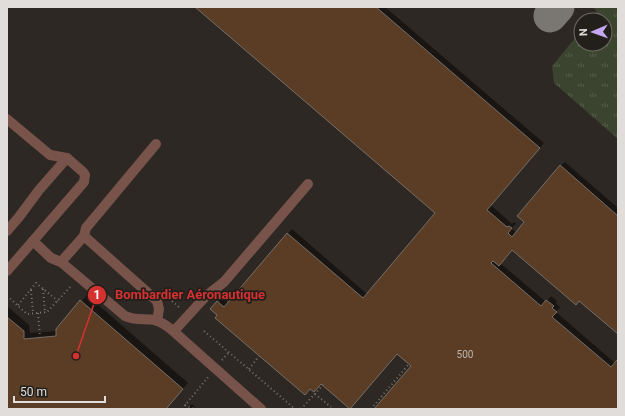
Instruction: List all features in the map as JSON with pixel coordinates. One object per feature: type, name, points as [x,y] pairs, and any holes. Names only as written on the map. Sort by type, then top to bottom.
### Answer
[{"type":"lane","points":[[7,119],[50,154],[67,158],[83,172],[84,175],[84,182],[7,271]]},
{"type":"lane","points":[[61,262],[84,236],[86,228],[156,144]]},
{"type":"lane","points":[[7,232],[39,190],[67,158]]},
{"type":"lane","points":[[174,331],[206,296],[224,282],[308,184]]},
{"type":"lane","points":[[84,236],[157,301],[159,309],[157,321]]},
{"type":"lane","points":[[32,241],[51,258],[61,262],[126,316],[134,319],[157,321],[166,325],[261,409]]},
{"type":"path","points":[[18,305],[36,282],[58,301]]},
{"type":"path","points":[[7,296],[27,314],[45,313],[73,284]]},
{"type":"path","points":[[31,289],[33,313]]},
{"type":"path","points":[[43,289],[45,313]]},
{"type":"path","points":[[172,301],[180,308]]},
{"type":"path","points":[[38,313],[40,337]]},
{"type":"path","points":[[204,330],[295,409]]},
{"type":"path","points":[[220,363],[229,352]]},
{"type":"path","points":[[249,369],[259,356]]},
{"type":"path","points":[[371,409],[409,364]]},
{"type":"path","points":[[182,409],[210,375]]},
{"type":"path","points":[[301,409],[323,385]]},
{"type":"path","points":[[315,394],[331,407]]},
{"type":"path","points":[[185,405],[195,409]]},
{"type":"green space","points":[[592,7],[618,7],[618,139],[554,83],[552,66],[573,41],[573,52],[613,52],[613,12],[596,12],[597,11]]},
{"type":"building","points":[[195,7],[376,7],[540,148],[487,210],[507,227],[509,226],[512,228],[508,233],[512,237],[524,222],[517,216],[560,165],[618,216],[618,334],[579,301],[576,305],[512,250],[499,266],[493,261],[491,263],[541,306],[546,300],[554,306],[552,308],[557,312],[552,317],[611,367],[617,360],[618,361],[618,409],[374,409],[411,366],[397,354],[350,409],[321,384],[314,392],[310,389],[305,395],[215,318],[217,315],[210,309],[217,301],[224,307],[287,233],[363,298],[435,213]]},
{"type":"building","points":[[80,300],[183,389],[166,409],[7,409],[7,317],[24,331],[24,339],[56,336],[56,329]]},
{"type":"taxiway","points":[[550,16],[558,7]]},
{"type":"place","name":"Bombardier Aéronautique","points":[[76,356]]}]
